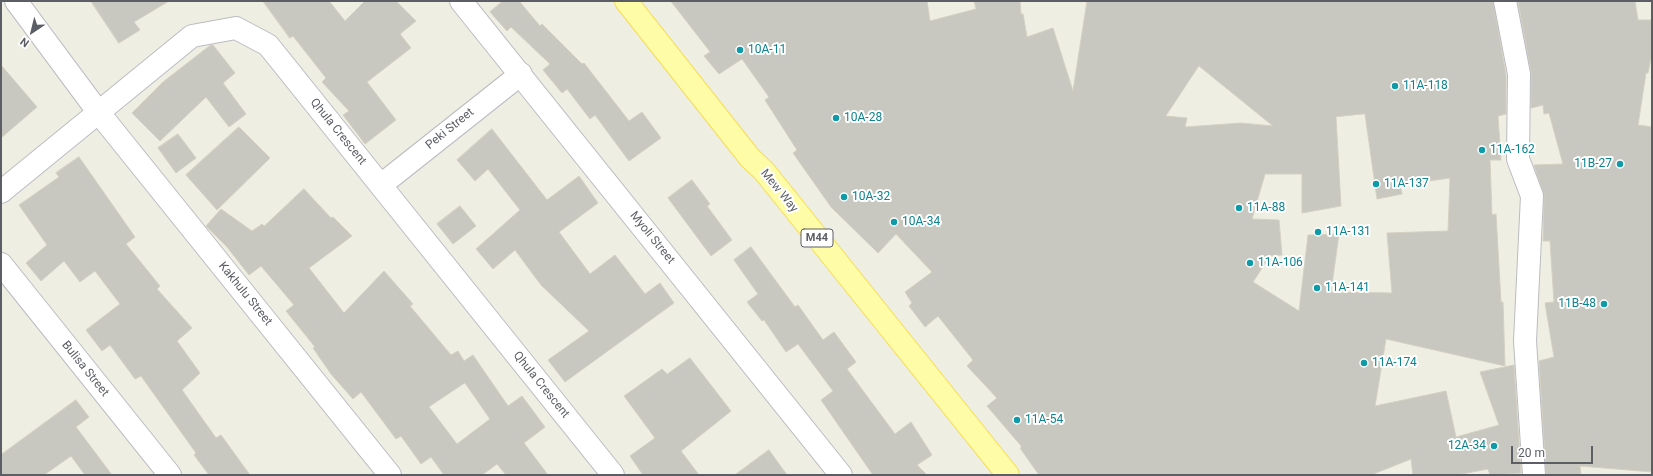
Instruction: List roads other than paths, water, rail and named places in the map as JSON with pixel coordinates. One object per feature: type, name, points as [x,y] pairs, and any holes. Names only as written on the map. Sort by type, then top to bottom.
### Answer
[{"type":"main road","name":"Mew Way","points":[[626,1],[750,158],[764,171],[1008,475]]},
{"type":"street","name":"Kakhulu Street","points":[[16,1],[99,113],[390,475]]},
{"type":"street","name":"Myoli Street","points":[[462,1],[841,475]]},
{"type":"street","points":[[1505,1],[1520,88],[1518,159],[1532,196],[1525,341],[1534,475]]},
{"type":"street","name":"Qhula Crescent","points":[[1,192],[192,36],[236,28],[268,45],[613,475]]},
{"type":"street","name":"Peki Street","points":[[381,185],[521,74]]},
{"type":"street","name":"Bulisa Street","points":[[1,264],[170,475]]},
{"type":"place","name":"10A-11","points":[[740,50]]},
{"type":"place","name":"11A-118","points":[[1395,86]]},
{"type":"place","name":"10A-28","points":[[836,118]]},
{"type":"place","name":"11A-162","points":[[1482,150]]},
{"type":"place","name":"11B-27","points":[[1620,164]]},
{"type":"place","name":"11A-137","points":[[1376,184]]},
{"type":"place","name":"10A-32","points":[[844,197]]},
{"type":"place","name":"11A-88","points":[[1239,208]]},
{"type":"place","name":"10A-34","points":[[894,222]]},
{"type":"place","name":"11A-131","points":[[1318,232]]},
{"type":"place","name":"11A-106","points":[[1250,263]]},
{"type":"place","name":"11A-141","points":[[1317,288]]},
{"type":"place","name":"11B-48","points":[[1604,304]]},
{"type":"place","name":"11A-174","points":[[1364,363]]},
{"type":"place","name":"11A-54","points":[[1017,420]]},
{"type":"place","name":"12A-34","points":[[1494,446]]}]
